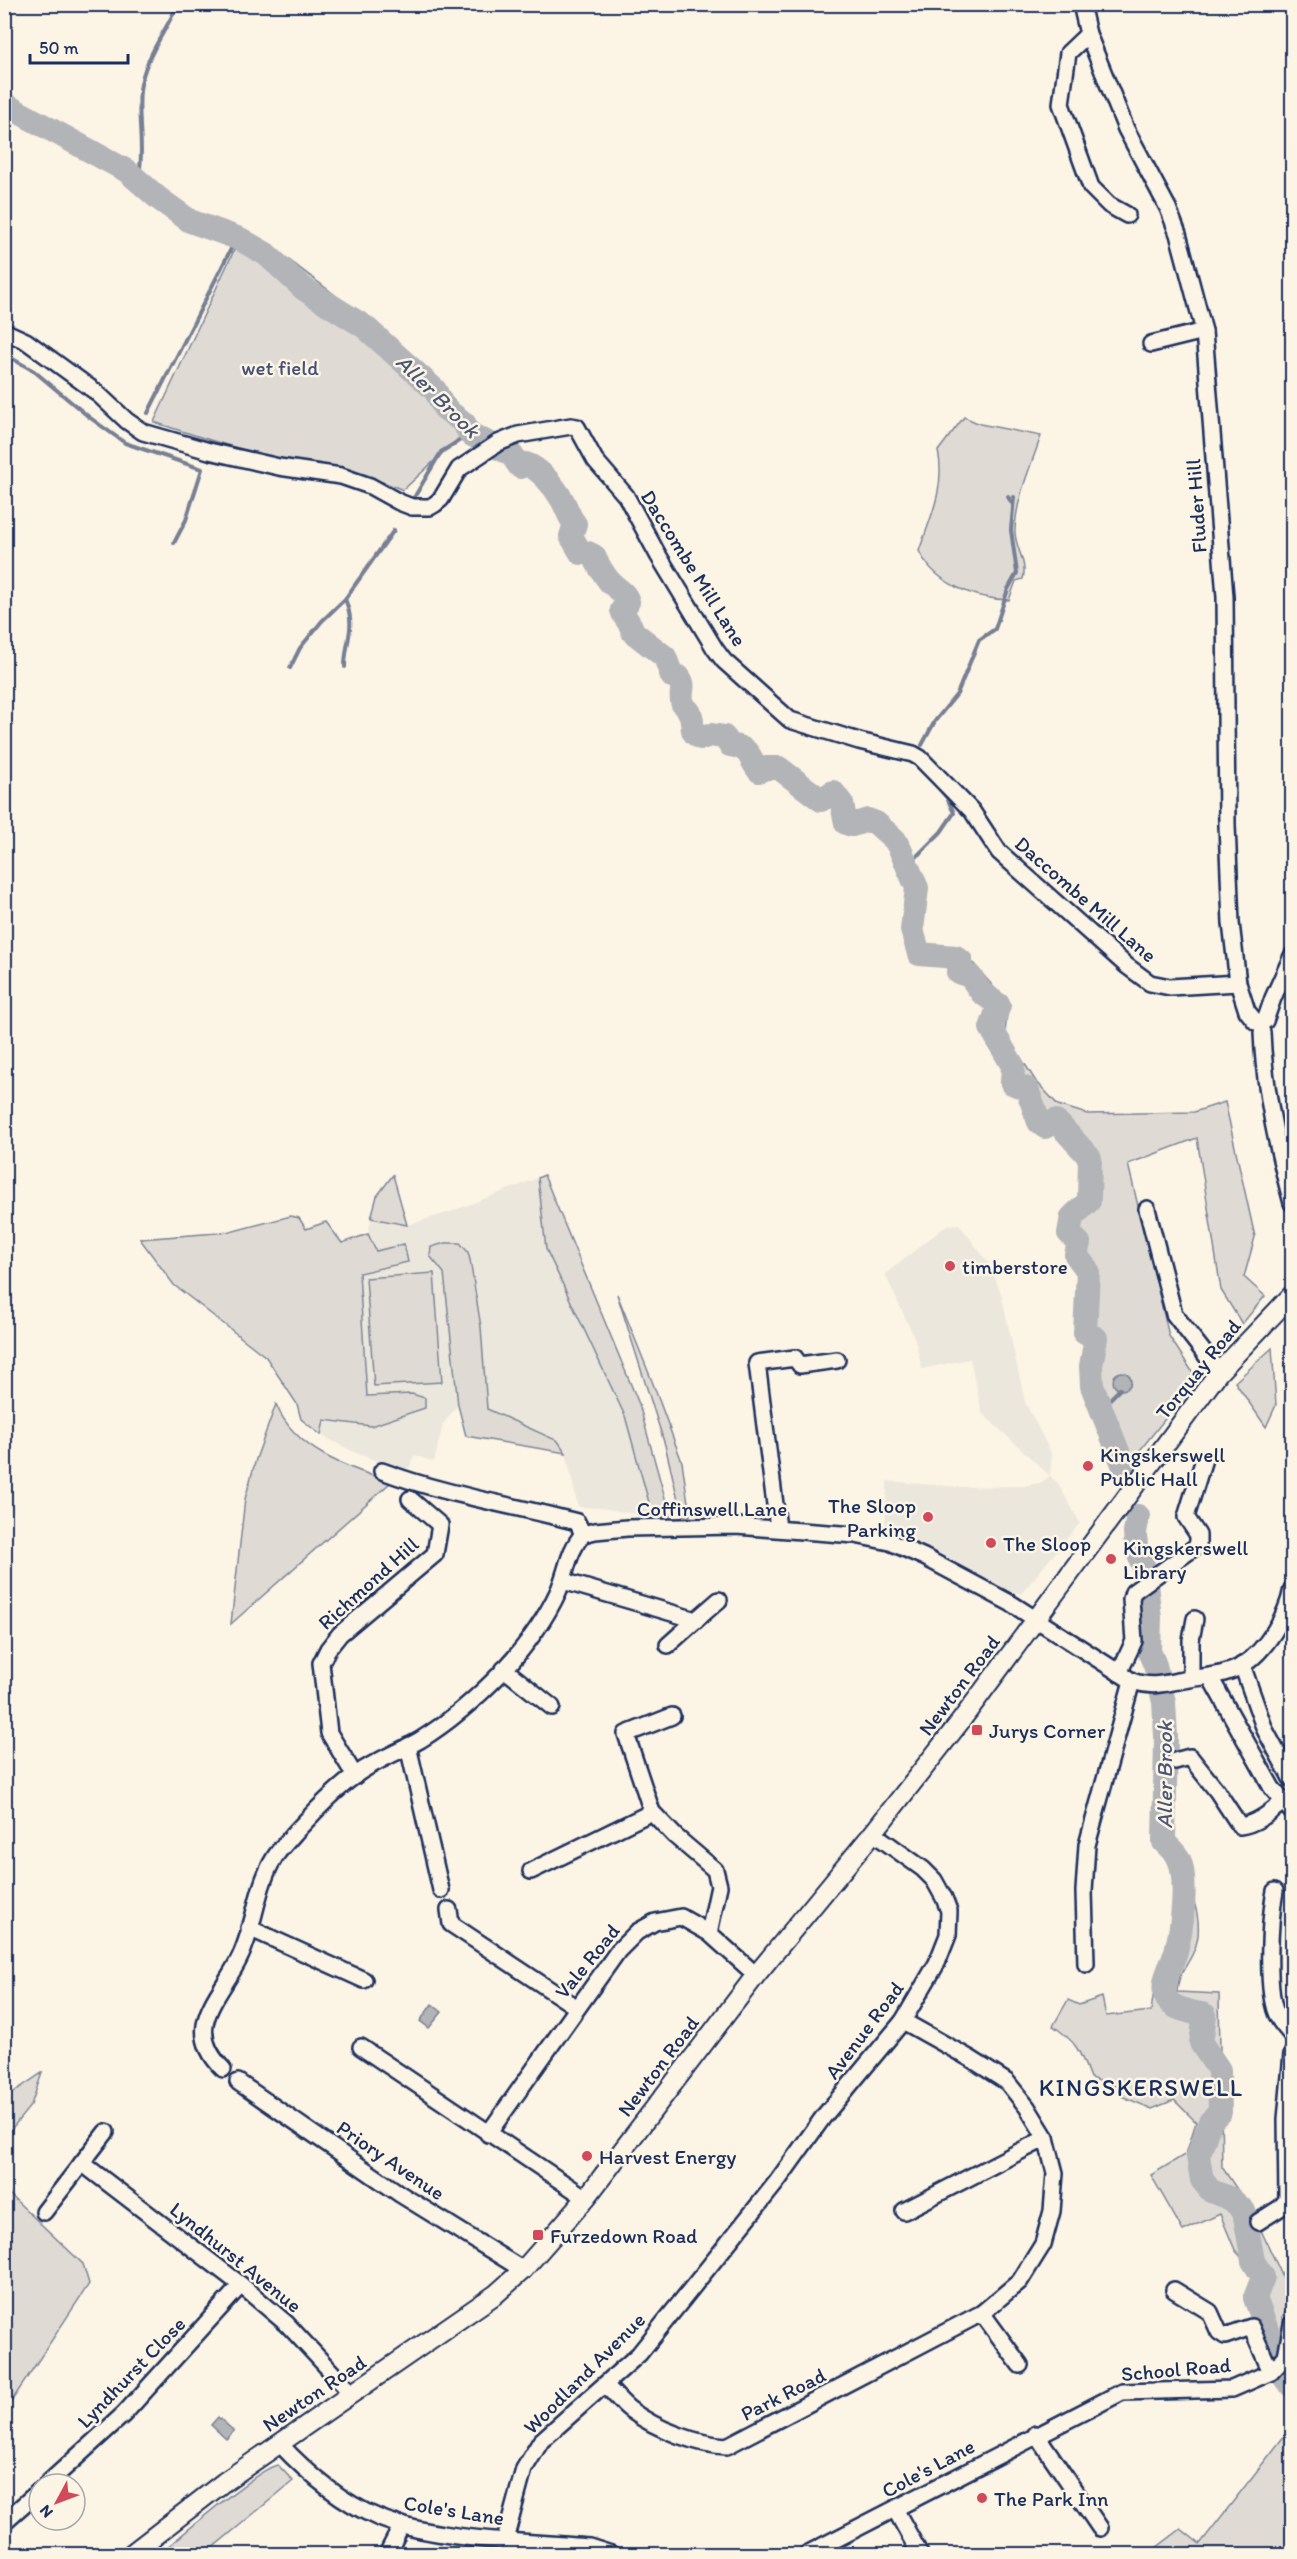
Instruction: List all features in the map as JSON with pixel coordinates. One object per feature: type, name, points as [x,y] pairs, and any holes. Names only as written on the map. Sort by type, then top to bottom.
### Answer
[{"type":"street","name":"Fluder Hill","points":[[1081,4],[1088,34],[1126,129],[1168,208],[1178,234],[1204,331],[1225,597],[1227,825],[1231,923],[1238,983],[1247,1011],[1262,1025]]},
{"type":"street","points":[[1088,34],[1068,53],[1061,104],[1091,187],[1109,205],[1126,215]]},
{"type":"street","name":"Daccombe Mill Lane","points":[[4,331],[26,341],[96,392],[127,421],[143,432],[208,452],[279,467],[341,476],[370,486],[412,507],[430,507],[435,504],[459,469],[495,446],[518,435],[577,427],[595,460],[626,496],[658,555],[715,649],[724,661],[790,720],[917,756],[972,811],[999,852],[1127,966],[1150,983],[1170,987],[1238,983]]},
{"type":"street","points":[[1151,344],[1204,331]]},
{"type":"street","points":[[1293,956],[1262,1025],[1263,1052],[1280,1160],[1293,1203]]},
{"type":"street","points":[[1147,1209],[1174,1314],[1219,1372]]},
{"type":"street","name":"Torquay Road","points":[[1035,1619],[1219,1372],[1293,1295]]},
{"type":"street","points":[[778,1528],[758,1391],[757,1364],[788,1357],[795,1358],[800,1365],[837,1360]]},
{"type":"street","points":[[1086,1964],[1083,1891],[1087,1845],[1134,1641],[1132,1592],[1198,1545],[1198,1535],[1186,1517],[1204,1459]]},
{"type":"street","points":[[223,2068],[212,2058],[205,2046],[205,2017],[241,1956],[262,1888],[278,1852],[331,1796],[355,1776],[373,1763],[408,1746],[451,1718],[504,1669],[526,1644],[563,1581],[570,1554],[583,1534],[577,1522],[411,1482],[382,1471]]},
{"type":"street","name":"Richmond Hill","points":[[355,1776],[330,1733],[321,1663],[328,1649],[340,1634],[435,1554],[440,1525],[410,1499]]},
{"type":"street","name":"Coffinswell Lane","points":[[583,1534],[595,1531],[687,1526],[778,1528],[855,1535],[890,1542],[924,1557],[1035,1619],[1126,1677],[1148,1686],[1191,1678]]},
{"type":"street","points":[[563,1581],[696,1620]]},
{"type":"street","points":[[1195,1619],[1191,1640],[1191,1678],[1210,1677],[1242,1665],[1259,1650],[1290,1603],[1293,1589]]},
{"type":"street","points":[[668,1645],[719,1600]]},
{"type":"street","name":"Newton Road","points":[[131,2554],[224,2482],[496,2294],[523,2270],[586,2198],[756,1975],[873,1833],[960,1722],[1035,1619]]},
{"type":"street","points":[[1242,1665],[1265,1730],[1293,1780]]},
{"type":"street","points":[[504,1669],[552,1707]]},
{"type":"street","points":[[1175,1761],[1190,1757],[1217,1791],[1240,1826],[1248,1825],[1288,1807],[1249,1749],[1210,1677]]},
{"type":"street","points":[[672,1716],[626,1734],[652,1812],[675,1836],[715,1870],[719,1886],[709,1933]]},
{"type":"street","points":[[408,1746],[441,1890]]},
{"type":"street","points":[[531,1871],[652,1812]]},
{"type":"street","name":"Avenue Road","points":[[742,2223],[776,2183],[824,2116],[903,2021],[937,1963],[948,1935],[949,1911],[934,1880],[923,1869],[873,1833]]},
{"type":"street","points":[[1275,1891],[1272,1908],[1271,1986],[1277,2016],[1293,2036]]},
{"type":"street","points":[[449,1910],[451,1923],[576,2007]]},
{"type":"street","name":"Vale Road","points":[[488,2134],[576,2007],[618,1951],[637,1932],[655,1922],[681,1917],[709,1933],[756,1975]]},
{"type":"street","points":[[249,1928],[364,1980]]},
{"type":"street","name":"Park Road","points":[[605,2385],[632,2411],[671,2432],[708,2446],[727,2446],[982,2313],[1020,2281],[1043,2244],[1052,2211],[1055,2173],[1046,2138],[1027,2107],[1007,2082],[903,2021]]},
{"type":"street","points":[[361,2047],[586,2198]]},
{"type":"street","points":[[1258,2222],[1280,2208],[1287,2200],[1286,2119],[1293,2054]]},
{"type":"street","name":"Priory Avenue","points":[[238,2082],[400,2194],[523,2270]]},
{"type":"street","points":[[44,2212],[106,2132]]},
{"type":"street","points":[[904,2211],[1046,2138]]},
{"type":"street","name":"Lyndhurst Avenue","points":[[82,2163],[241,2285],[287,2324],[352,2394]]},
{"type":"street","name":"Woodland Avenue","points":[[505,2540],[524,2469],[541,2441],[639,2354],[742,2223]]},
{"type":"street","name":"Lyndhurst Close","points":[[60,2472],[124,2414],[241,2285]]},
{"type":"street","points":[[1174,2290],[1210,2312],[1219,2332],[1225,2336],[1251,2327],[1272,2369]]},
{"type":"street","points":[[982,2313],[1020,2365]]},
{"type":"street","name":"School Road","points":[[1036,2434],[1122,2392],[1232,2389],[1272,2369],[1286,2356],[1293,2324]]},
{"type":"street","points":[[1036,2434],[1100,2528]]},
{"type":"street","name":"Cole's Lane","points":[[807,2554],[1036,2434]]},
{"type":"street","name":"Cole's Lane","points":[[279,2443],[303,2468],[349,2502],[378,2517],[402,2525],[443,2533],[589,2547],[611,2554]]},
{"type":"street","points":[[4,2522],[27,2502]]},
{"type":"street","points":[[896,2509],[920,2554]]},
{"type":"street","points":[[387,2554],[402,2525]]},
{"type":"shaded area","points":[[538,1178],[546,1249],[625,1416],[653,1517],[601,1508],[578,1507],[566,1453],[558,1441],[487,1409],[481,1327],[468,1252],[435,1265],[444,1273],[458,1405],[443,1424],[434,1462],[414,1455],[410,1467],[400,1469],[358,1454],[321,1435],[324,1420],[371,1426],[412,1394],[367,1396],[359,1272],[408,1262],[376,1251],[368,1234],[371,1218],[407,1225],[450,1212]]},
{"type":"shaded area","points":[[959,1224],[990,1265],[1001,1293],[1025,1402],[1052,1455],[1050,1476],[982,1413],[970,1359],[922,1369],[915,1339],[885,1274],[947,1225]]},
{"type":"shaded area","points":[[1122,1372],[1128,1375],[1131,1381],[1128,1387],[1122,1390],[1116,1387],[1113,1381],[1116,1375]]},
{"type":"shaded area","points":[[1050,1476],[1058,1483],[1080,1523],[1021,1594],[997,1587],[952,1563],[948,1557],[885,1531],[887,1481],[959,1487],[1023,1486],[1040,1483]]},
{"type":"shaded area","points":[[432,2004],[442,2012],[429,2028],[420,2021]]},
{"type":"shaded area","points":[[218,2417],[234,2431],[226,2439],[211,2425]]},
{"type":"green space","name":"wet field","points":[[264,241],[401,345],[475,423],[403,490],[363,476],[240,449],[154,422],[236,246]]},
{"type":"green space","points":[[964,417],[980,424],[1041,436],[1025,482],[1016,518],[1015,536],[1024,566],[1023,579],[1016,581],[1009,600],[983,597],[957,588],[935,572],[919,551],[938,490],[940,464],[938,451]]},
{"type":"green space","points":[[961,961],[973,963],[1008,1004],[1005,1033],[1035,1080],[1058,1105],[1087,1114],[1194,1112],[1225,1102],[1255,1237],[1244,1277],[1265,1296],[1242,1324],[1221,1290],[1197,1138],[1128,1164],[1169,1336],[1197,1379],[1125,1469],[1092,1386],[1091,1366],[1096,1338],[1085,1333],[1088,1271],[1076,1255],[1079,1243],[1069,1233],[1072,1217],[1089,1201],[1090,1158],[1060,1125],[1054,1121],[1045,1127],[1039,1122],[1027,1089],[1012,1083],[1013,1066],[991,1028],[998,1005],[982,993],[970,976],[958,972]]},
{"type":"green space","points":[[393,1175],[407,1225],[371,1218],[377,1196]]},
{"type":"green space","points":[[544,1175],[639,1404],[670,1516],[653,1517],[625,1416],[546,1249],[538,1178]]},
{"type":"green space","points":[[291,1216],[299,1218],[306,1229],[326,1222],[342,1243],[368,1234],[376,1251],[404,1244],[408,1262],[359,1273],[367,1396],[412,1394],[425,1398],[425,1408],[371,1426],[324,1420],[321,1435],[301,1419],[297,1404],[266,1357],[174,1285],[140,1239],[230,1232]]},
{"type":"green space","points":[[445,1243],[460,1243],[468,1252],[481,1327],[487,1409],[558,1441],[566,1453],[466,1436],[458,1405],[444,1273],[430,1256],[431,1247]]},
{"type":"green space","points":[[434,1273],[442,1382],[374,1386],[366,1278]]},
{"type":"green space","points":[[617,1294],[682,1462],[690,1516],[682,1516],[665,1445]]},
{"type":"green space","points":[[1272,1348],[1276,1405],[1266,1427],[1235,1382]]},
{"type":"green space","points":[[276,1404],[284,1420],[309,1445],[340,1463],[391,1482],[231,1624],[245,1499],[256,1459]]},
{"type":"green space","points":[[1178,1857],[1195,1905],[1198,1929],[1193,1953],[1181,1975],[1177,1992],[1219,1994],[1222,2167],[1253,2213],[1292,2297],[1282,2317],[1286,2329],[1285,2340],[1271,2359],[1244,2295],[1258,2276],[1235,2250],[1220,2214],[1183,2231],[1151,2175],[1186,2154],[1196,2122],[1174,2100],[1152,2109],[1121,2096],[1119,2087],[1090,2078],[1077,2048],[1068,2037],[1053,2026],[1068,2000],[1079,2005],[1102,1997],[1106,2016],[1151,2011],[1156,1977],[1176,1936]]},
{"type":"green space","points":[[42,2073],[31,2105],[5,2137],[5,2098]]},
{"type":"green space","points":[[5,2190],[83,2264],[89,2284],[5,2411]]},
{"type":"green space","points":[[1292,2354],[1292,2398],[1276,2376]]},
{"type":"green space","points":[[1292,2426],[1292,2554],[1148,2554],[1181,2529],[1200,2544]]},
{"type":"green space","points":[[278,2465],[293,2481],[205,2554],[159,2554],[237,2490]]},
{"type":"waterway","points":[[138,179],[141,157],[139,101],[142,78],[150,56],[178,4]]},
{"type":"waterway","name":"Aller Brook","points":[[4,104],[127,171],[158,198],[190,221],[240,239],[266,254],[304,289],[365,327],[435,390],[444,408],[464,423],[470,434],[511,454],[520,467],[526,464],[531,466],[550,483],[575,524],[571,536],[581,553],[594,556],[609,581],[627,598],[628,602],[622,610],[633,632],[665,657],[672,676],[679,677],[681,680],[682,703],[690,713],[693,731],[697,736],[701,738],[710,735],[724,737],[730,745],[746,751],[759,771],[766,768],[779,768],[821,800],[833,792],[842,804],[846,823],[852,825],[868,820],[876,823],[895,840],[917,888],[912,930],[919,954],[956,957],[961,961],[958,972],[970,976],[982,993],[999,1005],[991,1028],[1013,1066],[1012,1083],[1027,1089],[1039,1122],[1045,1127],[1054,1121],[1060,1125],[1090,1158],[1089,1201],[1072,1217],[1069,1233],[1079,1243],[1076,1255],[1088,1271],[1085,1333],[1096,1338],[1091,1366],[1092,1386],[1125,1469]]},
{"type":"waterway","points":[[148,413],[236,239]]},
{"type":"waterway","points":[[4,354],[34,371],[89,417],[125,443],[202,469],[186,520],[174,543]]},
{"type":"waterway","points":[[412,501],[441,452],[470,434]]},
{"type":"waterway","points":[[1008,497],[1013,505]]},
{"type":"waterway","points":[[922,745],[935,721],[957,694],[979,640],[995,629],[1008,589],[1017,573],[1011,530],[1014,497]]},
{"type":"waterway","points":[[290,668],[300,648],[322,621],[345,599],[394,530]]},
{"type":"waterway","points":[[345,599],[350,618],[345,667]]},
{"type":"waterway","points":[[908,865],[941,832],[954,813],[947,798],[932,780]]},
{"type":"waterway","points":[[1102,1407],[1120,1389]]},
{"type":"waterway","name":"Aller Brook","points":[[1138,1516],[1135,1532],[1136,1547],[1144,1568],[1150,1618],[1149,1651],[1155,1665],[1164,1702],[1166,1737],[1164,1842],[1179,1859],[1183,1879],[1180,1931],[1176,1951],[1165,1981],[1165,1993],[1174,2006],[1205,2015],[1201,2043],[1219,2070],[1220,2112],[1210,2122],[1198,2156],[1202,2180],[1211,2191],[1231,2199],[1244,2211],[1253,2261],[1263,2277],[1255,2298],[1285,2378],[1292,2386]]},
{"type":"place","name":"timberstore","points":[[950,1266]]},
{"type":"place","name":"Kingskerswell Public Hall","points":[[1088,1466]]},
{"type":"place","name":"The Sloop Parking","points":[[928,1517]]},
{"type":"place","name":"The Sloop","points":[[991,1543]]},
{"type":"place","name":"Kingskerswell Library","points":[[1111,1559]]},
{"type":"place","name":"Jurys Corner","points":[[977,1730]]},
{"type":"place","name":"Harvest Energy","points":[[587,2156]]},
{"type":"place","name":"Furzedown Road","points":[[538,2235]]},
{"type":"place","name":"The Park Inn","points":[[982,2498]]},
{"type":"district","name":"KINGSKERSWELL","points":[[1141,2087]]}]
